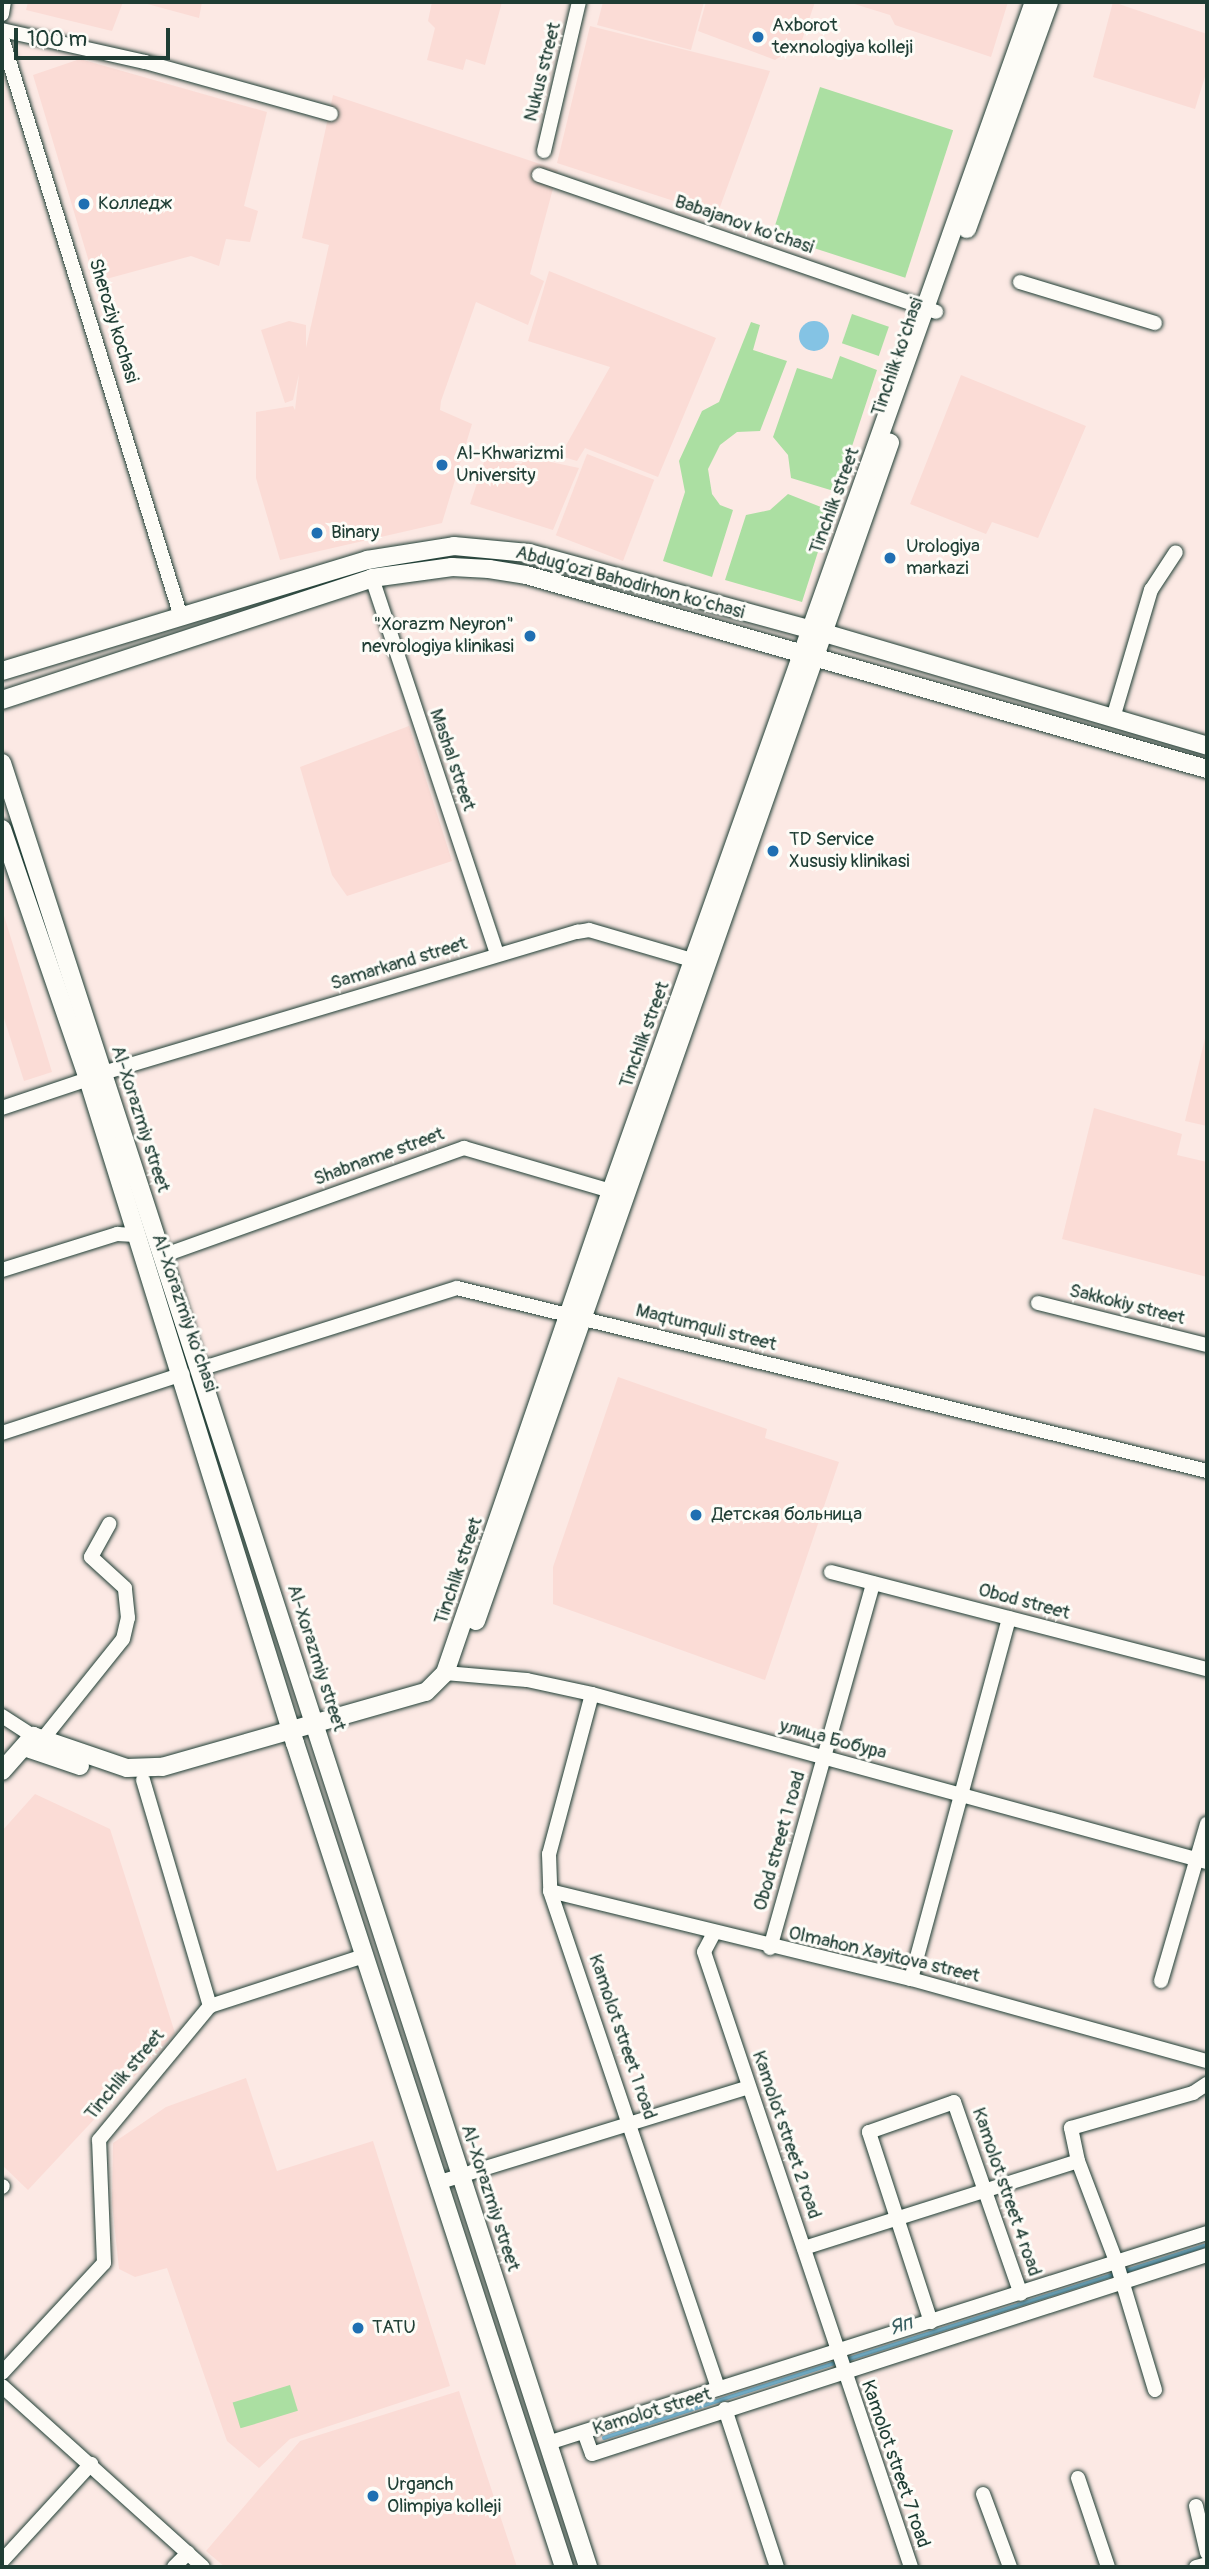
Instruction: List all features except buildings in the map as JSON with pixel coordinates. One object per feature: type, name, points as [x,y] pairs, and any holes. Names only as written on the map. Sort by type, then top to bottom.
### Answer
[{"type":"main road","points":[[931,310],[1034,2]]},
{"type":"main road","name":"Tinchlik ko'chasi","points":[[810,654],[931,310],[1049,2]]},
{"type":"main road","name":"Abdug’ozi Bahodirhon ko’chasi","points":[[2,671],[307,578],[408,551],[454,546],[529,554],[818,631],[1207,746]]},
{"type":"main road","name":"Abdug’ozi Bahodirhon ko’chasi","points":[[2,700],[372,578],[452,567],[526,575],[1207,769]]},
{"type":"main road","points":[[307,578],[311,597]]},
{"type":"main road","name":"Tinchlik street","points":[[33,1743],[104,1774],[143,1780],[431,1701],[450,1675],[810,654]]},
{"type":"main road","name":"Al-Xorazmiy street","points":[[2,763],[96,1076],[162,1256],[191,1372],[317,1731],[588,2567]]},
{"type":"main road","name":"Al-Xorazmiy ko’chasi","points":[[2,829],[96,1076],[135,1235],[191,1372],[294,1738]]},
{"type":"main road","name":"Tinchlik street","points":[[577,1316],[611,1191],[701,963]]},
{"type":"main road","points":[[294,1738],[564,2567]]},
{"type":"main road","name":"Tinchlik street","points":[[33,1743],[140,1770],[294,1738]]},
{"type":"main road","points":[[2,1771],[33,1743]]},
{"type":"main road","points":[[2,1786],[33,1743]]},
{"type":"street","points":[[2,14],[4,2]]},
{"type":"street","name":"Nukus street","points":[[544,151],[579,2]]},
{"type":"street","points":[[2,30],[145,62],[331,114]]},
{"type":"street","name":"Sheroziy kochasi","points":[[2,39],[181,617]]},
{"type":"street","name":"Babajanov ko'chasi","points":[[539,175],[931,310]]},
{"type":"street","points":[[1020,282],[1155,323]]},
{"type":"street","points":[[1113,718],[1151,590],[1176,552]]},
{"type":"street","name":"Mashal street","points":[[372,578],[497,954]]},
{"type":"street","name":"Samarkand street","points":[[2,1108],[96,1076],[497,954],[589,930],[701,963]]},
{"type":"street","name":"Shabname street","points":[[162,1256],[464,1148],[611,1191]]},
{"type":"street","points":[[2,1270],[117,1234],[135,1235]]},
{"type":"street","name":"Maqtumquli street","points":[[2,1433],[448,1289],[577,1316],[1207,1471]]},
{"type":"street","name":"Sakkokiy street","points":[[1038,1303],[1207,1345]]},
{"type":"street","points":[[2,1716],[33,1743],[123,1639],[128,1618],[125,1588],[91,1557],[108,1524]]},
{"type":"street","name":"Obod street","points":[[831,1572],[1207,1670]]},
{"type":"street","name":"Obod street 1 road","points":[[770,1948],[873,1583]]},
{"type":"street","points":[[911,1979],[964,1796],[1009,1618]]},
{"type":"street","name":"улица Бобура","points":[[450,1675],[527,1680],[592,1694],[1203,1861]]},
{"type":"street","name":"Kamolot street 1 road","points":[[592,1694],[549,1854],[550,1891],[631,2123],[718,2388]]},
{"type":"street","points":[[143,1780],[210,2006],[364,1956]]},
{"type":"street","points":[[1161,1981],[1203,1861],[1207,1824]]},
{"type":"street","name":"Olmahon Xayitova street","points":[[550,1891],[770,1948],[911,1979],[1207,2061]]},
{"type":"street","name":"Kamolot street 2 road","points":[[714,1933],[704,1952],[804,2248],[843,2373]]},
{"type":"street","name":"Tinchlik street","points":[[2,2373],[104,2263],[99,2140],[210,2006]]},
{"type":"street","points":[[1156,2390],[1116,2261],[1078,2161],[1071,2128],[1193,2093],[1207,2084]]},
{"type":"street","points":[[437,2183],[461,2178],[749,2087]]},
{"type":"street","name":"Kamolot street 4 road","points":[[897,2218],[869,2132],[954,2102],[1021,2294]]},
{"type":"street","points":[[804,2248],[1078,2161]]},
{"type":"street","points":[[897,2218],[931,2322]]},
{"type":"street","name":"Kamolot street","points":[[1207,2233],[584,2432],[592,2454],[1207,2256]]},
{"type":"street","name":"Kamolot street 7 road","points":[[843,2373],[911,2567]]},
{"type":"street","points":[[2,2386],[91,2463],[203,2567]]},
{"type":"street","points":[[725,2409],[776,2567]]},
{"type":"street","points":[[548,2443],[584,2432]]},
{"type":"street","points":[[2,2560],[91,2463]]},
{"type":"street","points":[[1078,2478],[1108,2567]]},
{"type":"street","points":[[983,2494],[1010,2567]]},
{"type":"street","points":[[1196,2506],[1207,2553]]},
{"type":"street","points":[[174,2567],[188,2553]]},
{"type":"street","points":[[1196,2567],[1207,2564]]},
{"type":"shaded area","points":[[28,2],[123,2],[112,31],[26,10]]},
{"type":"shaded area","points":[[140,2],[202,2],[199,18]]},
{"type":"shaded area","points":[[432,2],[502,2],[485,65],[466,59],[463,70],[427,60],[435,28],[428,21]]},
{"type":"shaded area","points":[[603,2],[704,2],[691,50],[597,25]]},
{"type":"shaded area","name":"Axborot texnologiya kolleji","points":[[706,2],[815,2],[801,43],[775,60],[698,31]]},
{"type":"shaded area","name":"Axborot texnologiya kolleji","points":[[848,2],[1008,2],[991,57],[895,25],[890,15]]},
{"type":"shaded area","points":[[1113,2],[1207,34],[1207,70],[1195,109],[1093,77]]},
{"type":"shaded area","points":[[590,26],[770,71],[717,215],[557,163]]},
{"type":"shaded area","points":[[80,59],[267,112],[244,206],[258,211],[250,242],[226,239],[219,266],[191,256],[95,282],[33,75]]},
{"type":"shaded area","points":[[333,95],[558,170],[530,274],[544,281],[528,325],[476,302],[441,401],[440,410],[472,424],[442,523],[280,560],[256,478],[256,412],[293,406],[295,410],[299,374],[293,400],[285,403],[261,330],[289,321],[306,325],[306,348],[329,245],[302,238]]},
{"type":"shaded area","points":[[549,271],[716,338],[658,477],[585,448],[577,461],[560,456],[610,367],[528,341]]},
{"type":"shaded area","points":[[961,375],[1086,426],[1038,538],[992,522],[986,534],[910,504]]},
{"type":"shaded area","points":[[587,454],[654,480],[623,561],[556,535]]},
{"type":"shaded area","points":[[486,456],[521,464],[527,457],[579,468],[553,530],[470,504]]},
{"type":"shaded area","points":[[409,726],[452,861],[347,896],[332,875],[300,767]]},
{"type":"shaded area","points":[[2,909],[52,1072],[24,1081],[2,1012]]},
{"type":"shaded area","points":[[1207,1030],[1207,1126],[1185,1121]]},
{"type":"shaded area","points":[[1094,1108],[1182,1134],[1177,1155],[1207,1162],[1207,1277],[1062,1239]]},
{"type":"shaded area","name":"Детская больница","points":[[618,1377],[767,1429],[765,1438],[839,1462],[765,1680],[553,1604],[553,1567]]},
{"type":"shaded area","points":[[35,1794],[110,1829],[175,2033],[28,2190],[2,2165],[2,1831]]},
{"type":"shaded area","points":[[246,2078],[277,2171],[373,2141],[450,2386],[290,2439],[259,2468],[227,2441],[167,2268],[135,2277],[119,2269],[112,2203],[113,2143],[166,2107]]},
{"type":"shaded area","name":"Urganch Olimpiya kolleji","points":[[459,2391],[517,2567],[225,2567],[206,2551],[300,2441]]},
{"type":"green space","points":[[820,87],[953,130],[905,278],[772,234]]},
{"type":"green space","points":[[852,314],[889,327],[879,356],[842,343]]},
{"type":"green space","points":[[751,322],[760,325],[753,350],[787,361],[760,431],[737,432],[720,445],[708,469],[712,494],[720,505],[733,510],[712,577],[663,561],[685,492],[679,461],[702,411],[719,402]]},
{"type":"green space","points":[[840,356],[877,370],[837,492],[791,478],[788,455],[773,437],[797,368],[832,379]]},
{"type":"green space","points":[[788,494],[831,511],[802,602],[725,580],[746,515],[770,510]]},
{"type":"green space","points":[[290,2385],[298,2411],[241,2428],[233,2403]]},
{"type":"water","points":[[814,321],[825,325],[829,336],[825,347],[814,351],[803,347],[799,336],[803,325]]},
{"type":"waterway","name":"Яп","points":[[1123,2272],[1207,2245]]},
{"type":"waterway","name":"Яп","points":[[846,2360],[1115,2274]]},
{"type":"waterway","name":"Яп","points":[[604,2438],[838,2362]]},
{"type":"place","name":"Axborot texnologiya kolleji","points":[[758,37]]},
{"type":"place","name":"Колледж","points":[[84,204]]},
{"type":"place","name":"Al-Khwarizmi University","points":[[442,465]]},
{"type":"place","name":"Binary","points":[[317,533]]},
{"type":"place","name":"Urologiya markazi","points":[[890,558]]},
{"type":"place","name":"\"Xorazm Neyron\" nevrologiya klinikasi","points":[[530,636]]},
{"type":"place","name":"TD Service Xususiy klinikasi","points":[[773,851]]},
{"type":"place","name":"Детская больница","points":[[696,1515]]},
{"type":"place","name":"TATU","points":[[358,2328]]},
{"type":"place","name":"Urganch Olimpiya kolleji","points":[[373,2496]]}]
